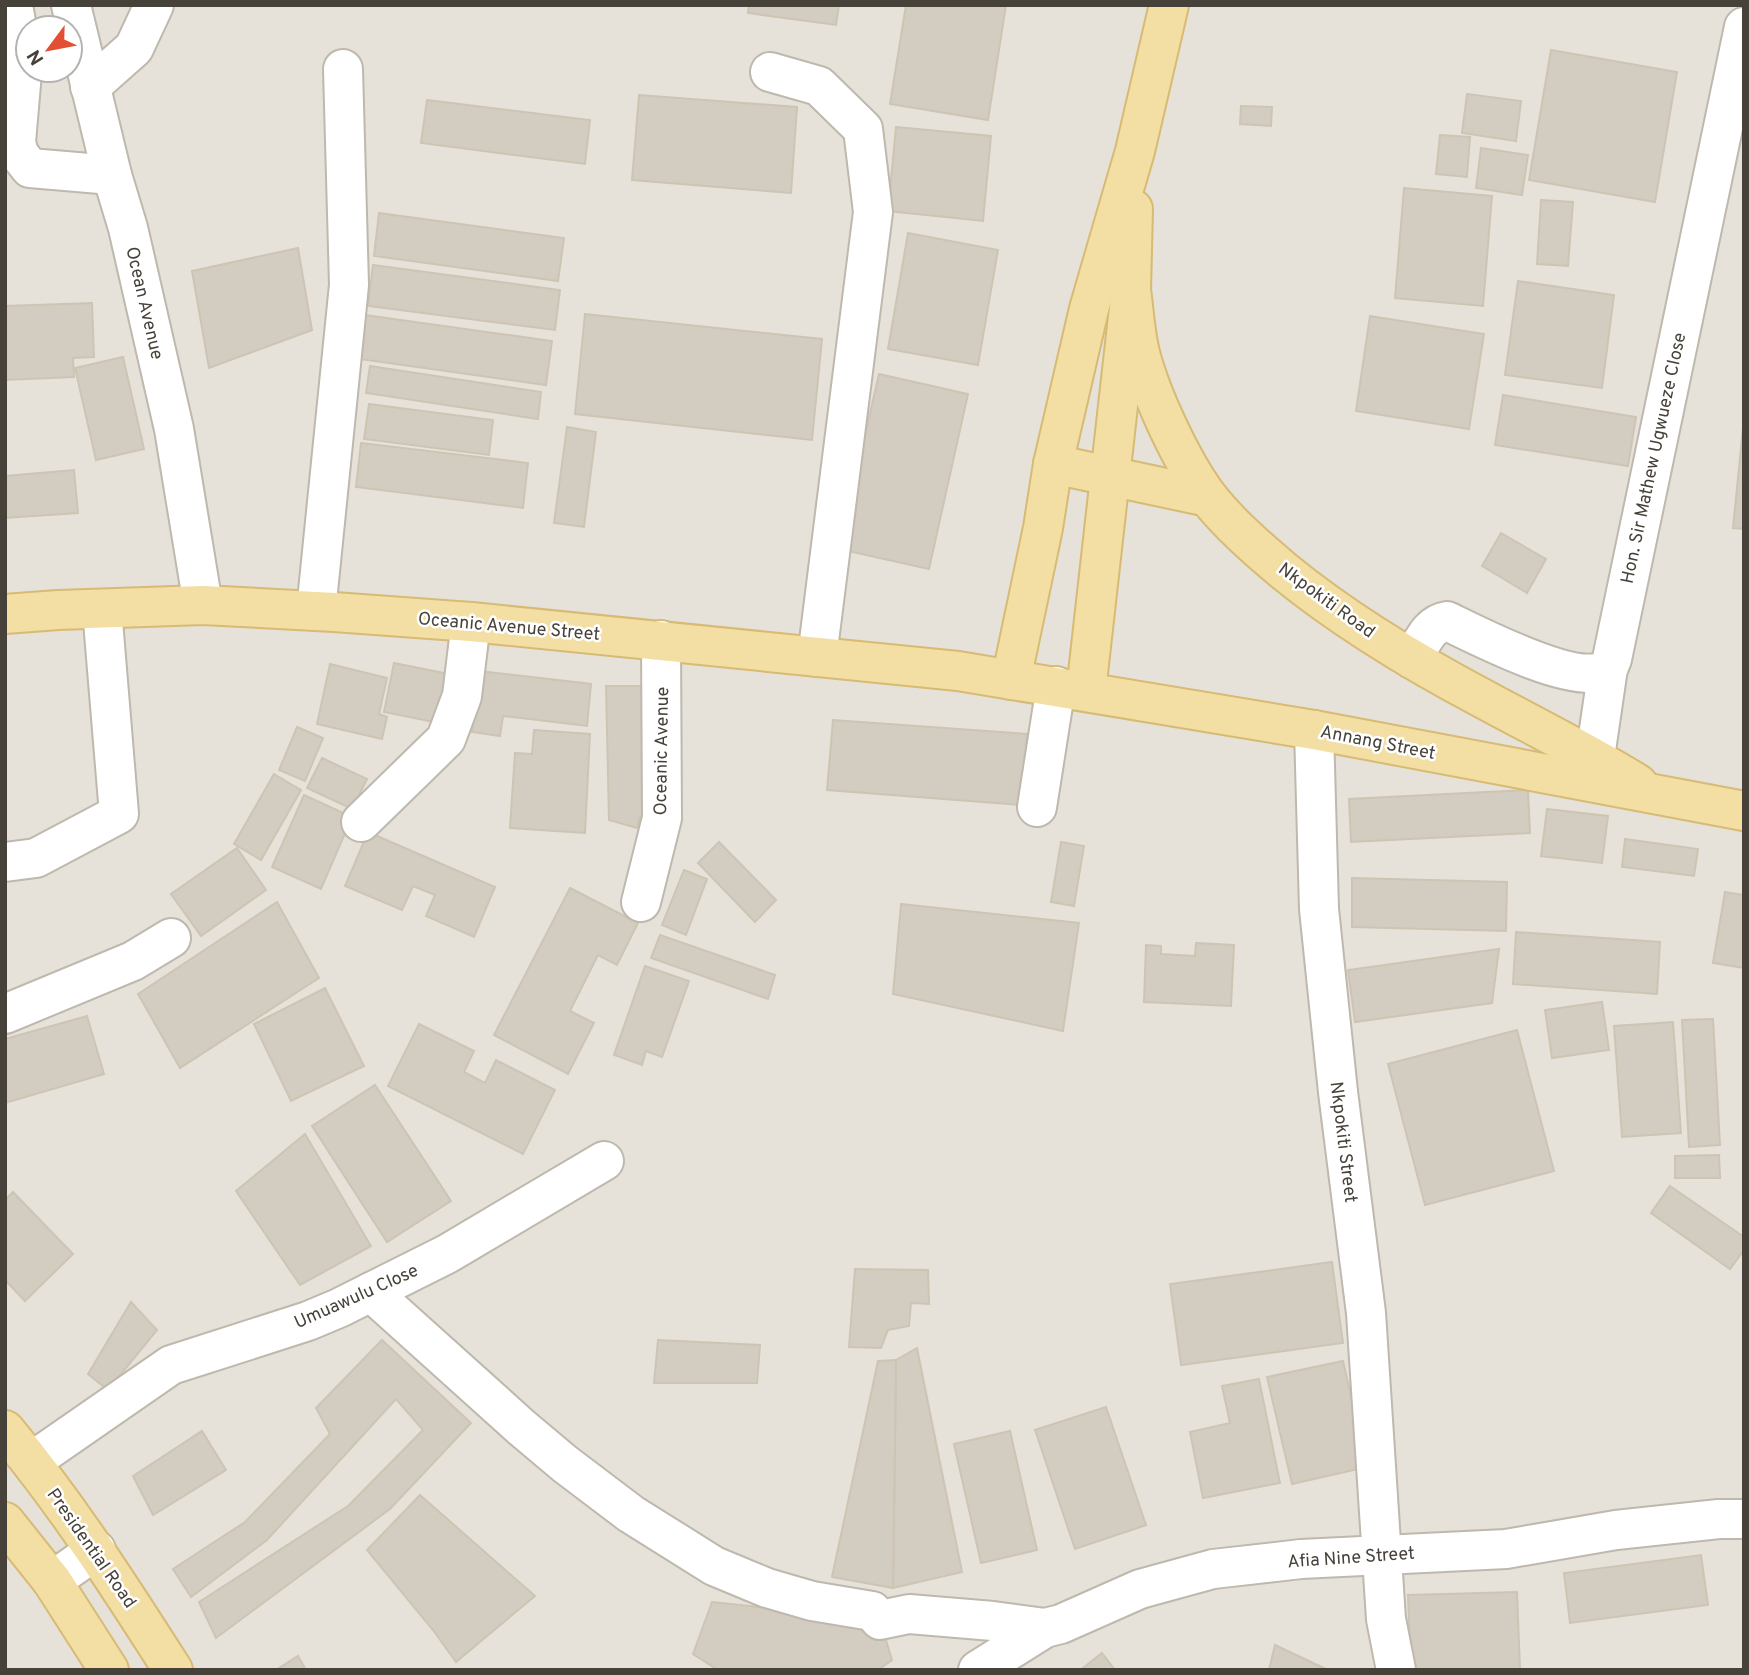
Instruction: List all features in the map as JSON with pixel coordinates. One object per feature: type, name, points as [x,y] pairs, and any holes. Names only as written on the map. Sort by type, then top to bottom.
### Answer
[{"type":"main road","points":[[1012,681],[1053,464],[1089,309],[1135,151],[1169,5]]},
{"type":"main road","points":[[1071,689],[1111,478],[1131,290],[1135,151]]},
{"type":"main road","name":"Nkpokiti Road","points":[[1131,290],[1140,353],[1162,412],[1208,497],[1260,551],[1322,602],[1412,659],[1595,757],[1655,795]]},
{"type":"main road","points":[[1053,464],[1208,497]]},
{"type":"main road","name":"Oceanic Avenue Street","points":[[5,614],[203,605],[316,611],[662,640],[958,671],[1012,681]]},
{"type":"main road","name":"Annang Street","points":[[1012,681],[1314,730],[1744,811]]},
{"type":"main road","name":"Presidential Road","points":[[5,1430],[96,1550],[173,1670]]},
{"type":"main road","points":[[5,1522],[52,1581],[109,1670]]},
{"type":"street","points":[[13,5],[23,61],[16,142],[19,154],[30,168],[112,175]]},
{"type":"street","name":"Ocean Avenue","points":[[71,5],[112,175],[128,228],[174,429],[203,605]]},
{"type":"street","points":[[90,87],[134,48],[154,5]]},
{"type":"street","name":"Hon. Sir Mathew Ugwueze Close","points":[[1595,757],[1608,668],[1744,27]]},
{"type":"street","points":[[316,611],[349,285],[343,69]]},
{"type":"street","points":[[770,72],[819,86],[863,129],[873,212],[817,657]]},
{"type":"street","points":[[5,862],[36,858],[119,814],[103,609]]},
{"type":"street","points":[[1412,659],[1429,630],[1447,621],[1533,660],[1577,672],[1601,673],[1608,668]]},
{"type":"street","points":[[361,822],[446,739],[462,696],[471,622]]},
{"type":"street","name":"Oceanic Avenue","points":[[641,902],[662,818],[662,640]]},
{"type":"street","points":[[1037,807],[1071,689]]},
{"type":"street","name":"Nkpokiti Street","points":[[1314,730],[1318,909],[1366,1313],[1386,1619],[1396,1670]]},
{"type":"street","points":[[5,1014],[134,961],[171,938]]},
{"type":"street","name":"Umuawulu Close","points":[[31,1462],[171,1365],[308,1321],[371,1292],[447,1254],[604,1161]]},
{"type":"street","points":[[371,1292],[565,1464],[631,1514],[714,1566],[767,1588],[872,1611],[880,1620],[909,1614],[980,1619],[1045,1628]]},
{"type":"street","name":"Afia Nine Street","points":[[978,1670],[1045,1628],[1140,1590],[1213,1569],[1301,1559],[1506,1549],[1616,1530],[1718,1519],[1744,1519]]},
{"type":"street","points":[[52,1581],[96,1550]]},
{"type":"shaded area","points":[[5,5],[1744,5],[1744,1670],[5,1670]]},
{"type":"building","points":[[749,5],[839,5],[836,25],[748,13]]},
{"type":"building","points":[[906,5],[1006,5],[988,120],[890,104]]},
{"type":"building","points":[[1551,50],[1677,72],[1655,202],[1529,180]]},
{"type":"building","points":[[1467,94],[1521,101],[1516,141],[1462,133]]},
{"type":"building","points":[[639,95],[797,107],[791,193],[632,180]]},
{"type":"building","points":[[427,100],[590,120],[585,164],[421,143]]},
{"type":"building","points":[[1241,106],[1272,107],[1271,126],[1240,124]]},
{"type":"building","points":[[896,127],[991,136],[983,221],[888,211]]},
{"type":"building","points":[[1440,135],[1470,137],[1467,177],[1436,174]]},
{"type":"building","points":[[1481,148],[1528,155],[1522,195],[1476,188]]},
{"type":"building","points":[[1404,188],[1492,196],[1483,306],[1395,298]]},
{"type":"building","points":[[1541,200],[1573,202],[1568,266],[1537,264]]},
{"type":"building","points":[[379,213],[564,238],[558,281],[374,256]]},
{"type":"building","points":[[908,233],[998,250],[978,365],[888,349]]},
{"type":"building","points":[[298,248],[312,330],[209,368],[192,271]]},
{"type":"building","points":[[373,265],[560,290],[555,330],[368,306]]},
{"type":"building","points":[[1518,281],[1614,295],[1602,388],[1505,375]]},
{"type":"building","points":[[92,303],[94,357],[73,358],[74,377],[5,380],[5,306]]},
{"type":"building","points":[[585,314],[822,339],[812,440],[575,414]]},
{"type":"building","points":[[365,315],[552,341],[546,385],[359,359]]},
{"type":"building","points":[[1370,316],[1484,334],[1469,429],[1356,411]]},
{"type":"building","points":[[123,357],[144,449],[96,460],[75,368]]},
{"type":"building","points":[[370,366],[541,392],[538,419],[366,393]]},
{"type":"building","points":[[879,374],[968,394],[929,569],[839,549]]},
{"type":"building","points":[[1503,395],[1636,417],[1628,466],[1495,445]]},
{"type":"building","points":[[369,404],[493,420],[489,455],[364,439]]},
{"type":"building","points":[[1744,418],[1744,529],[1733,528]]},
{"type":"building","points":[[567,427],[596,432],[584,527],[554,523]]},
{"type":"building","points":[[361,443],[528,463],[523,508],[356,487]]},
{"type":"building","points":[[74,470],[78,513],[5,518],[5,476]]},
{"type":"building","points":[[1501,533],[1546,559],[1527,593],[1482,566]]},
{"type":"building","points":[[394,663],[449,674],[439,723],[384,712]]},
{"type":"building","points":[[330,664],[387,678],[379,714],[387,717],[382,739],[317,724]]},
{"type":"building","points":[[479,671],[591,684],[587,726],[503,716],[500,736],[472,732]]},
{"type":"building","points":[[606,686],[649,686],[651,817],[640,817],[637,828],[609,820]]},
{"type":"building","points":[[833,720],[1027,734],[1022,805],[827,790]]},
{"type":"building","points":[[297,727],[323,738],[305,781],[279,770]]},
{"type":"building","points":[[534,730],[590,734],[585,833],[510,828],[515,753],[532,754]]},
{"type":"building","points":[[322,758],[367,779],[352,809],[307,788]]},
{"type":"building","points":[[274,774],[301,790],[261,860],[234,844]]},
{"type":"building","points":[[1528,790],[1530,833],[1351,842],[1349,799]]},
{"type":"building","points":[[304,795],[352,817],[321,889],[272,867]]},
{"type":"building","points":[[1547,809],[1608,816],[1602,863],[1541,856]]},
{"type":"building","points":[[368,832],[495,887],[474,937],[426,916],[435,895],[413,886],[402,910],[345,886]]},
{"type":"building","points":[[1625,839],[1698,849],[1694,876],[1622,867]]},
{"type":"building","points":[[719,842],[776,900],[755,922],[698,863]]},
{"type":"building","points":[[1061,842],[1084,846],[1074,906],[1051,902]]},
{"type":"building","points":[[237,848],[266,890],[201,936],[171,894]]},
{"type":"building","points":[[684,870],[707,879],[686,935],[662,925]]},
{"type":"building","points":[[1352,878],[1507,882],[1506,931],[1352,927]]},
{"type":"building","points":[[570,888],[638,923],[617,965],[598,955],[570,1011],[594,1023],[568,1074],[494,1035]]},
{"type":"building","points":[[1725,892],[1744,895],[1744,968],[1713,963]]},
{"type":"building","points":[[277,902],[319,978],[180,1068],[138,994]]},
{"type":"building","points":[[901,904],[1079,923],[1063,1031],[893,994]]},
{"type":"building","points":[[1516,932],[1660,942],[1657,994],[1513,984]]},
{"type":"building","points":[[660,935],[775,975],[768,999],[651,958]]},
{"type":"building","points":[[1196,943],[1234,945],[1231,1006],[1144,1002],[1146,945],[1161,946],[1161,954],[1195,956]]},
{"type":"building","points":[[1499,949],[1492,1003],[1355,1022],[1348,970]]},
{"type":"building","points":[[645,966],[689,981],[662,1057],[646,1051],[642,1065],[614,1055]]},
{"type":"building","points":[[325,988],[364,1066],[291,1101],[254,1024]]},
{"type":"building","points":[[1602,1002],[1609,1050],[1552,1058],[1545,1010]]},
{"type":"building","points":[[87,1016],[104,1074],[5,1103],[5,1039]]},
{"type":"building","points":[[1713,1019],[1720,1145],[1689,1147],[1682,1020]]},
{"type":"building","points":[[1673,1022],[1681,1133],[1622,1137],[1614,1026]]},
{"type":"building","points":[[419,1024],[474,1051],[464,1072],[485,1083],[496,1060],[555,1090],[523,1154],[388,1086]]},
{"type":"building","points":[[1517,1030],[1554,1171],[1425,1205],[1388,1064]]},
{"type":"building","points":[[375,1085],[451,1201],[387,1242],[312,1126]]},
{"type":"building","points":[[305,1134],[371,1246],[300,1285],[236,1191]]},
{"type":"building","points":[[1719,1155],[1720,1178],[1675,1178],[1675,1156]]},
{"type":"building","points":[[1670,1186],[1744,1237],[1744,1250],[1730,1269],[1651,1213]]},
{"type":"building","points":[[13,1192],[73,1254],[25,1301],[5,1280],[5,1200]]},
{"type":"building","points":[[1332,1262],[1343,1343],[1181,1365],[1170,1284]]},
{"type":"building","points":[[855,1269],[928,1270],[929,1304],[911,1303],[909,1326],[888,1330],[881,1348],[849,1347]]},
{"type":"building","points":[[131,1302],[157,1330],[108,1390],[88,1374]]},
{"type":"building","points":[[382,1340],[471,1423],[390,1509],[216,1638],[199,1602],[348,1506],[423,1430],[396,1399],[267,1540],[191,1597],[173,1569],[245,1522],[330,1434],[316,1408]]},
{"type":"building","points":[[658,1340],[760,1345],[757,1383],[654,1383]]},
{"type":"building","points":[[917,1348],[962,1572],[893,1588],[896,1360]]},
{"type":"building","points":[[896,1360],[893,1588],[832,1577],[878,1361]]},
{"type":"building","points":[[1343,1361],[1367,1467],[1292,1484],[1267,1377]]},
{"type":"building","points":[[1259,1379],[1280,1483],[1203,1498],[1190,1432],[1230,1423],[1222,1386]]},
{"type":"building","points":[[1106,1407],[1146,1525],[1075,1549],[1035,1430]]},
{"type":"building","points":[[202,1431],[226,1470],[153,1515],[133,1476]]},
{"type":"building","points":[[1010,1431],[1037,1550],[981,1563],[954,1444]]},
{"type":"building","points":[[420,1495],[535,1596],[456,1662],[367,1550]]},
{"type":"building","points":[[1701,1555],[1708,1605],[1570,1623],[1564,1573]]},
{"type":"building","points":[[1517,1592],[1520,1669],[1411,1670],[1408,1595]]},
{"type":"building","points":[[712,1602],[880,1620],[892,1660],[878,1670],[718,1670],[693,1654]]},
{"type":"building","points":[[1275,1645],[1328,1670],[1269,1670]]},
{"type":"building","points":[[1102,1653],[1115,1670],[1084,1670],[1083,1668]]},
{"type":"building","points":[[298,1656],[306,1670],[276,1670]]}]
